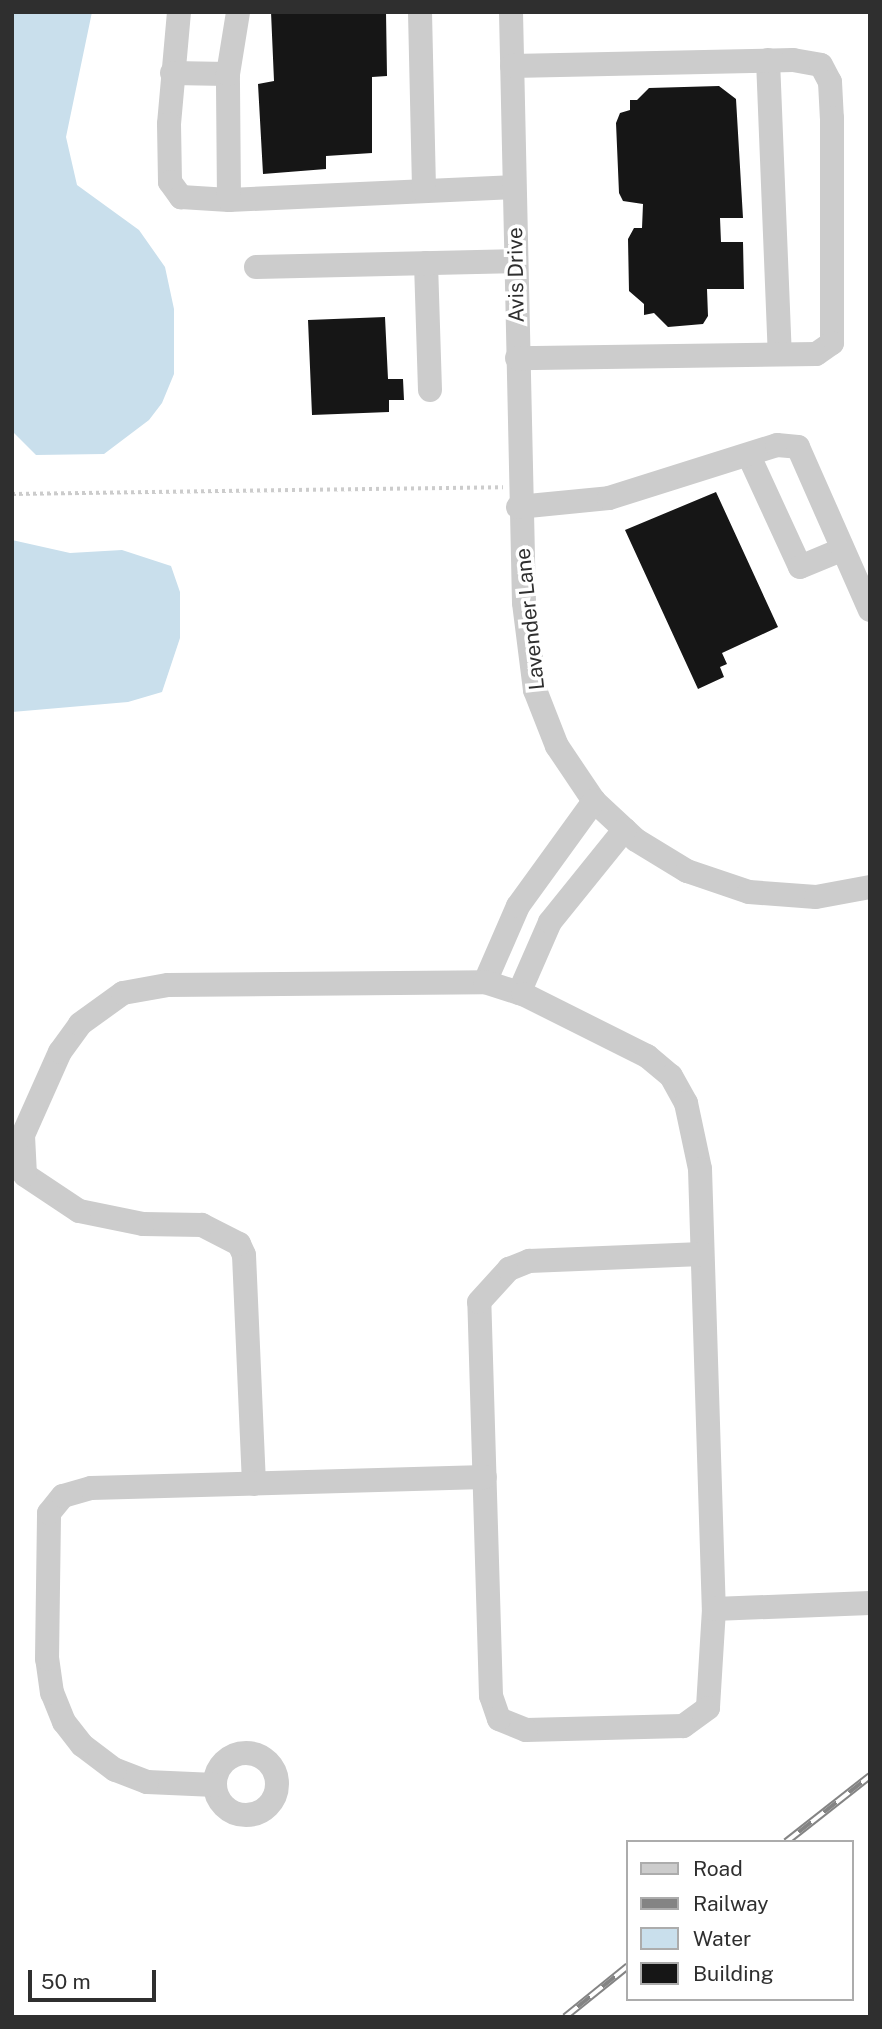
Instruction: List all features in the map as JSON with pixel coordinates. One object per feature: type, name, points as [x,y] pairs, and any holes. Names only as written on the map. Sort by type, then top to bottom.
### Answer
[{"type":"street","points":[[178,12],[172,73],[170,182],[181,197],[229,200],[514,187]]},
{"type":"street","points":[[229,200],[228,74],[238,12]]},
{"type":"street","points":[[420,12],[424,191]]},
{"type":"street","name":"Avis Drive","points":[[511,12],[521,538]]},
{"type":"street","points":[[512,66],[768,60],[821,65],[831,82],[832,343],[816,354],[517,358]]},
{"type":"street","points":[[768,60],[780,354]]},
{"type":"street","points":[[172,73],[228,74]]},
{"type":"street","points":[[256,267],[515,261]]},
{"type":"street","points":[[426,263],[430,390]]},
{"type":"street","points":[[519,497],[609,499],[777,445],[798,447],[841,550],[870,610]]},
{"type":"street","points":[[749,456],[800,567],[841,550]]},
{"type":"street","name":"Lavender Lane","points":[[521,538],[535,690],[557,746],[594,801],[625,829],[687,871],[749,892],[816,897],[870,887]]},
{"type":"street","points":[[485,982],[518,906],[594,801]]},
{"type":"street","points":[[519,993],[550,922],[625,829]]},
{"type":"street","points":[[254,1484],[244,1255],[239,1244],[202,1225],[102,1218],[79,1211],[40,1189],[25,1175],[23,1135],[48,1076],[80,1024],[101,1005],[148,986],[485,982],[519,993],[647,1056],[671,1076],[694,1127],[701,1169],[714,1609],[708,1708],[683,1726],[526,1730],[499,1719],[491,1696],[479,1302],[491,1285],[509,1269],[529,1261],[702,1254]]},
{"type":"street","points":[[215,1785],[148,1782],[116,1770],[82,1745],[64,1722],[52,1693],[47,1659],[49,1513],[64,1496],[91,1488],[485,1477]]},
{"type":"street","points":[[714,1609],[870,1603]]},
{"type":"path","points":[[12,494],[519,497]]},
{"type":"water","points":[[12,12],[92,12],[66,137],[77,185],[139,230],[165,267],[174,309],[174,374],[162,403],[149,420],[104,454],[36,455],[12,431]]},
{"type":"water","points":[[12,540],[70,553],[122,550],[171,566],[180,592],[180,638],[162,692],[128,702],[12,712]]},
{"type":"building","points":[[271,12],[386,12],[387,76],[372,77],[372,153],[326,156],[326,169],[263,174],[258,84],[274,81]]},
{"type":"building","points":[[719,86],[736,99],[743,218],[720,218],[721,242],[743,242],[744,289],[707,289],[708,316],[703,324],[668,327],[654,313],[644,315],[644,304],[629,291],[628,239],[634,228],[642,228],[643,204],[623,201],[619,193],[616,123],[620,113],[630,110],[630,100],[637,100],[649,88]]},
{"type":"building","points":[[385,317],[388,379],[403,379],[404,400],[389,400],[389,412],[312,415],[308,320]]},
{"type":"building","points":[[716,492],[778,627],[722,653],[727,664],[720,667],[724,677],[698,689],[625,530]]},
{"type":"railway","points":[[789,1840],[870,1776]]},
{"type":"railway","points":[[565,2017],[626,1968]]}]
